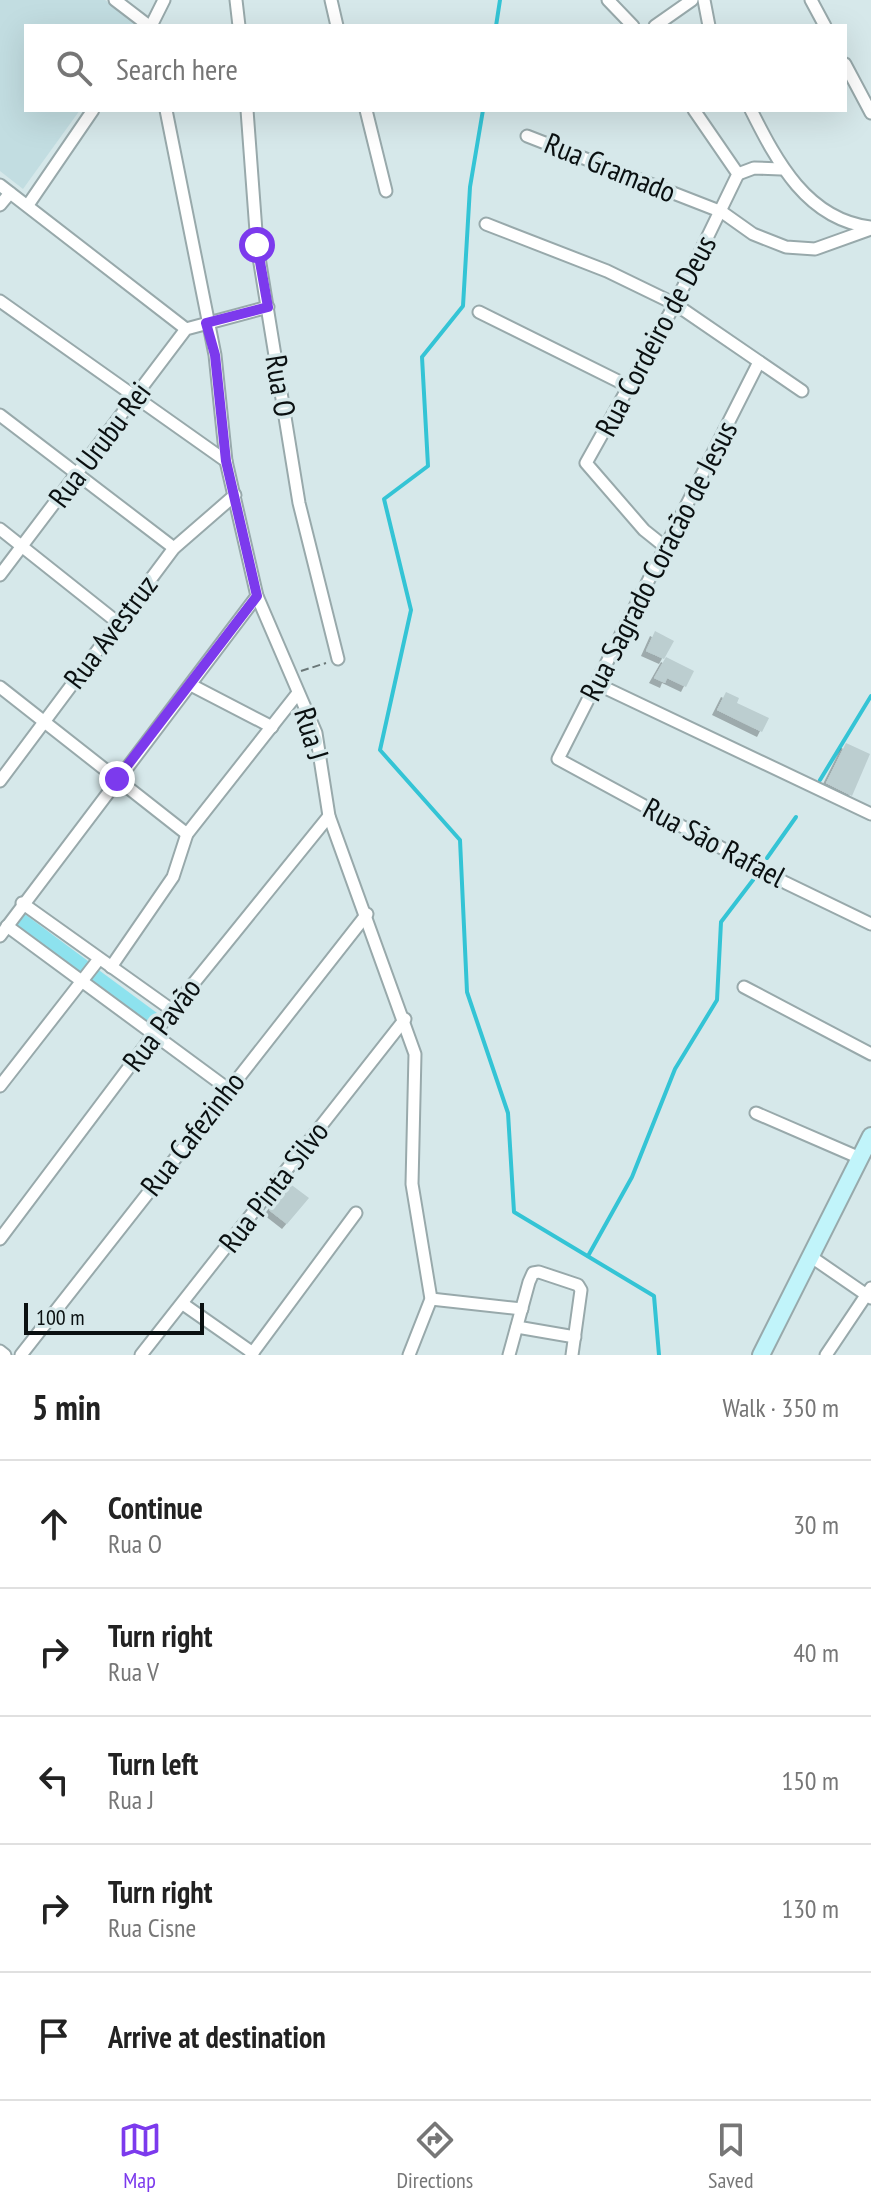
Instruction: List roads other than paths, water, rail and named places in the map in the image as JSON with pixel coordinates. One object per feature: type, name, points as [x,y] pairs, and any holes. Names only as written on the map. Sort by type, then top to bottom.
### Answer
[{"type":"main road","points":[[761,1355],[871,1136]]},
{"type":"street","points":[[115,0],[147,24]]},
{"type":"street","points":[[151,24],[164,0]]},
{"type":"street","points":[[236,0],[239,24]]},
{"type":"street","points":[[331,0],[337,24]]},
{"type":"street","points":[[608,0],[631,24]]},
{"type":"street","points":[[658,24],[692,0]]},
{"type":"street","points":[[704,0],[707,24]]},
{"type":"street","points":[[811,0],[824,24]]},
{"type":"street","points":[[847,68],[871,113]]},
{"type":"street","points":[[28,205],[92,112]]},
{"type":"street","name":"Rua J","points":[[166,112],[206,323],[215,355],[226,461],[257,596],[316,733],[329,816],[405,1019],[415,1054],[412,1184],[431,1299]]},
{"type":"street","name":"Rua O","points":[[247,112],[257,245],[299,503],[338,659]]},
{"type":"street","points":[[366,112],[386,191]]},
{"type":"street","points":[[695,112],[738,174],[754,168],[781,169]]},
{"type":"street","points":[[752,112],[781,169],[820,208],[848,225],[871,228]]},
{"type":"street","name":"Rua Gramado","points":[[527,136],[722,212],[753,234],[786,247],[815,249],[871,228]]},
{"type":"street","name":"Rua Cordeiro de Deus","points":[[664,546],[644,530],[586,463],[675,304],[738,174]]},
{"type":"street","points":[[0,205],[5,189],[186,329],[268,307]]},
{"type":"street","points":[[486,224],[607,271],[675,304],[802,391]]},
{"type":"street","points":[[0,301],[226,461]]},
{"type":"street","points":[[479,312],[628,386]]},
{"type":"street","name":"Rua Urubu Rei","points":[[0,575],[186,329]]},
{"type":"street","name":"Rua Sagrado Coracão de Jesus","points":[[558,759],[759,362]]},
{"type":"street","points":[[0,415],[174,548]]},
{"type":"street","name":"Rua Avestruz","points":[[0,781],[174,548],[235,495]]},
{"type":"street","points":[[0,529],[117,622]]},
{"type":"street","points":[[228,1089],[84,981],[4,931],[22,903],[257,596]]},
{"type":"street","points":[[597,684],[871,814]]},
{"type":"street","points":[[191,685],[272,727]]},
{"type":"street","points":[[0,687],[187,834]]},
{"type":"street","points":[[111,967],[173,877],[187,834],[298,693]]},
{"type":"street","name":"Rua São Rafael","points":[[558,759],[786,883],[871,924]]},
{"type":"street","name":"Rua Pavão","points":[[0,1239],[172,1010],[329,816]]},
{"type":"street","points":[[22,903],[172,1010]]},
{"type":"street","name":"Rua Cafezinho","points":[[21,1355],[367,914]]},
{"type":"street","points":[[0,1086],[99,959]]},
{"type":"street","points":[[744,987],[871,1054]]},
{"type":"street","name":"Rua Pinta Silvo","points":[[141,1355],[405,1019]]},
{"type":"street","points":[[756,1113],[860,1158]]},
{"type":"street","points":[[183,1304],[252,1354],[356,1213]]},
{"type":"street","points":[[810,1256],[869,1293],[826,1355]]},
{"type":"street","points":[[509,1355],[533,1273],[539,1272],[578,1285],[581,1290],[572,1355]]},
{"type":"street","points":[[409,1355],[431,1299],[522,1309]]},
{"type":"street","points":[[517,1327],[575,1337]]},
{"type":"street","points":[[0,1351],[5,1355]]},
{"type":"waterway","points":[[496,24],[500,0]]},
{"type":"waterway","points":[[483,112],[470,187],[463,306],[422,357],[428,466],[384,499],[411,610],[380,750],[460,840],[467,992],[508,1113],[514,1212],[654,1296],[659,1355]]},
{"type":"waterway","points":[[820,780],[871,696]]},
{"type":"waterway","points":[[767,858],[796,817]]},
{"type":"waterway","points":[[588,1256],[632,1177],[675,1069],[717,1000],[721,922],[753,880]]}]
